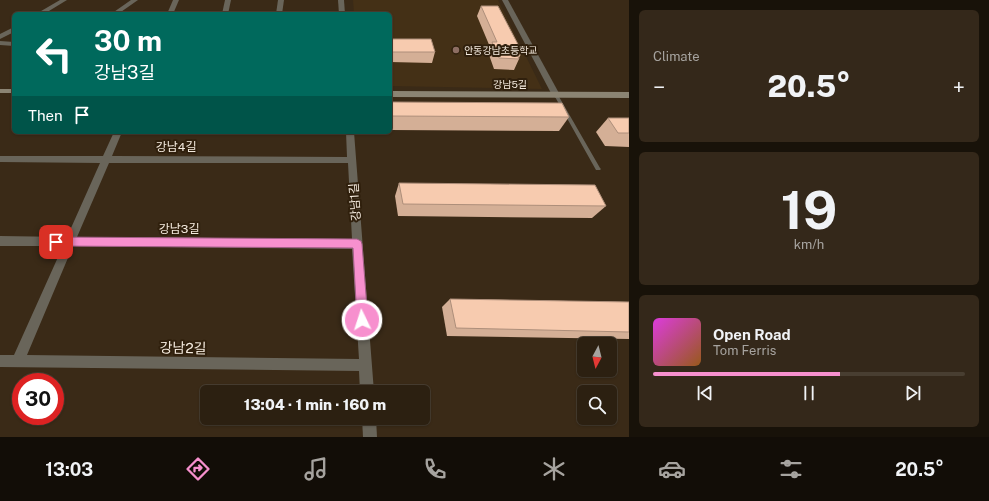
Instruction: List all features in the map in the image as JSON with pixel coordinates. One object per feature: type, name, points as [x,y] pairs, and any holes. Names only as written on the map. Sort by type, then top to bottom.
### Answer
[{"type":"street","points":[[43,12],[64,0]]},
{"type":"street","points":[[117,12],[135,0]]},
{"type":"street","points":[[171,12],[176,0]]},
{"type":"street","points":[[225,12],[228,0]]},
{"type":"street","points":[[279,12],[281,0]]},
{"type":"street","points":[[341,0],[342,12]]},
{"type":"street","points":[[506,0],[556,95]]},
{"type":"street","points":[[0,37],[12,30]]},
{"type":"street","points":[[0,43],[12,44]]},
{"type":"street","points":[[0,91],[12,91]]},
{"type":"street","name":"강남5길","points":[[392,94],[629,95]]},
{"type":"street","points":[[18,362],[117,134]]},
{"type":"street","name":"강남1길","points":[[350,134],[367,385]]},
{"type":"street","name":"강남4길","points":[[0,158],[352,160]]},
{"type":"street","name":"강남3길","points":[[0,241],[357,244]]},
{"type":"street","name":"강남2길","points":[[0,361],[366,365]]},
{"type":"street","points":[[369,425],[370,437]]},
{"type":"lane","points":[[556,95],[598,169]]},
{"type":"shaded area","name":"안동강남초등학교","points":[[353,0],[498,0],[542,89],[392,86],[392,12],[354,12]]},
{"type":"building","points":[[481,6],[498,6],[522,52],[516,52],[519,59],[499,58],[492,42],[497,42]]},
{"type":"building","points":[[392,39],[431,39],[435,52],[392,52]]},
{"type":"building","points":[[392,102],[562,103],[569,117],[392,116]]},
{"type":"building","points":[[608,118],[629,118],[629,133],[618,133]]},
{"type":"building","points":[[399,183],[595,185],[606,206],[403,204]]},
{"type":"building","points":[[450,299],[629,302],[629,332],[456,328]]},
{"type":"place","name":"안동강남초등학교","points":[[456,50]]},
{"type":"route","points":[[56,242],[357,244],[362,320]]}]
